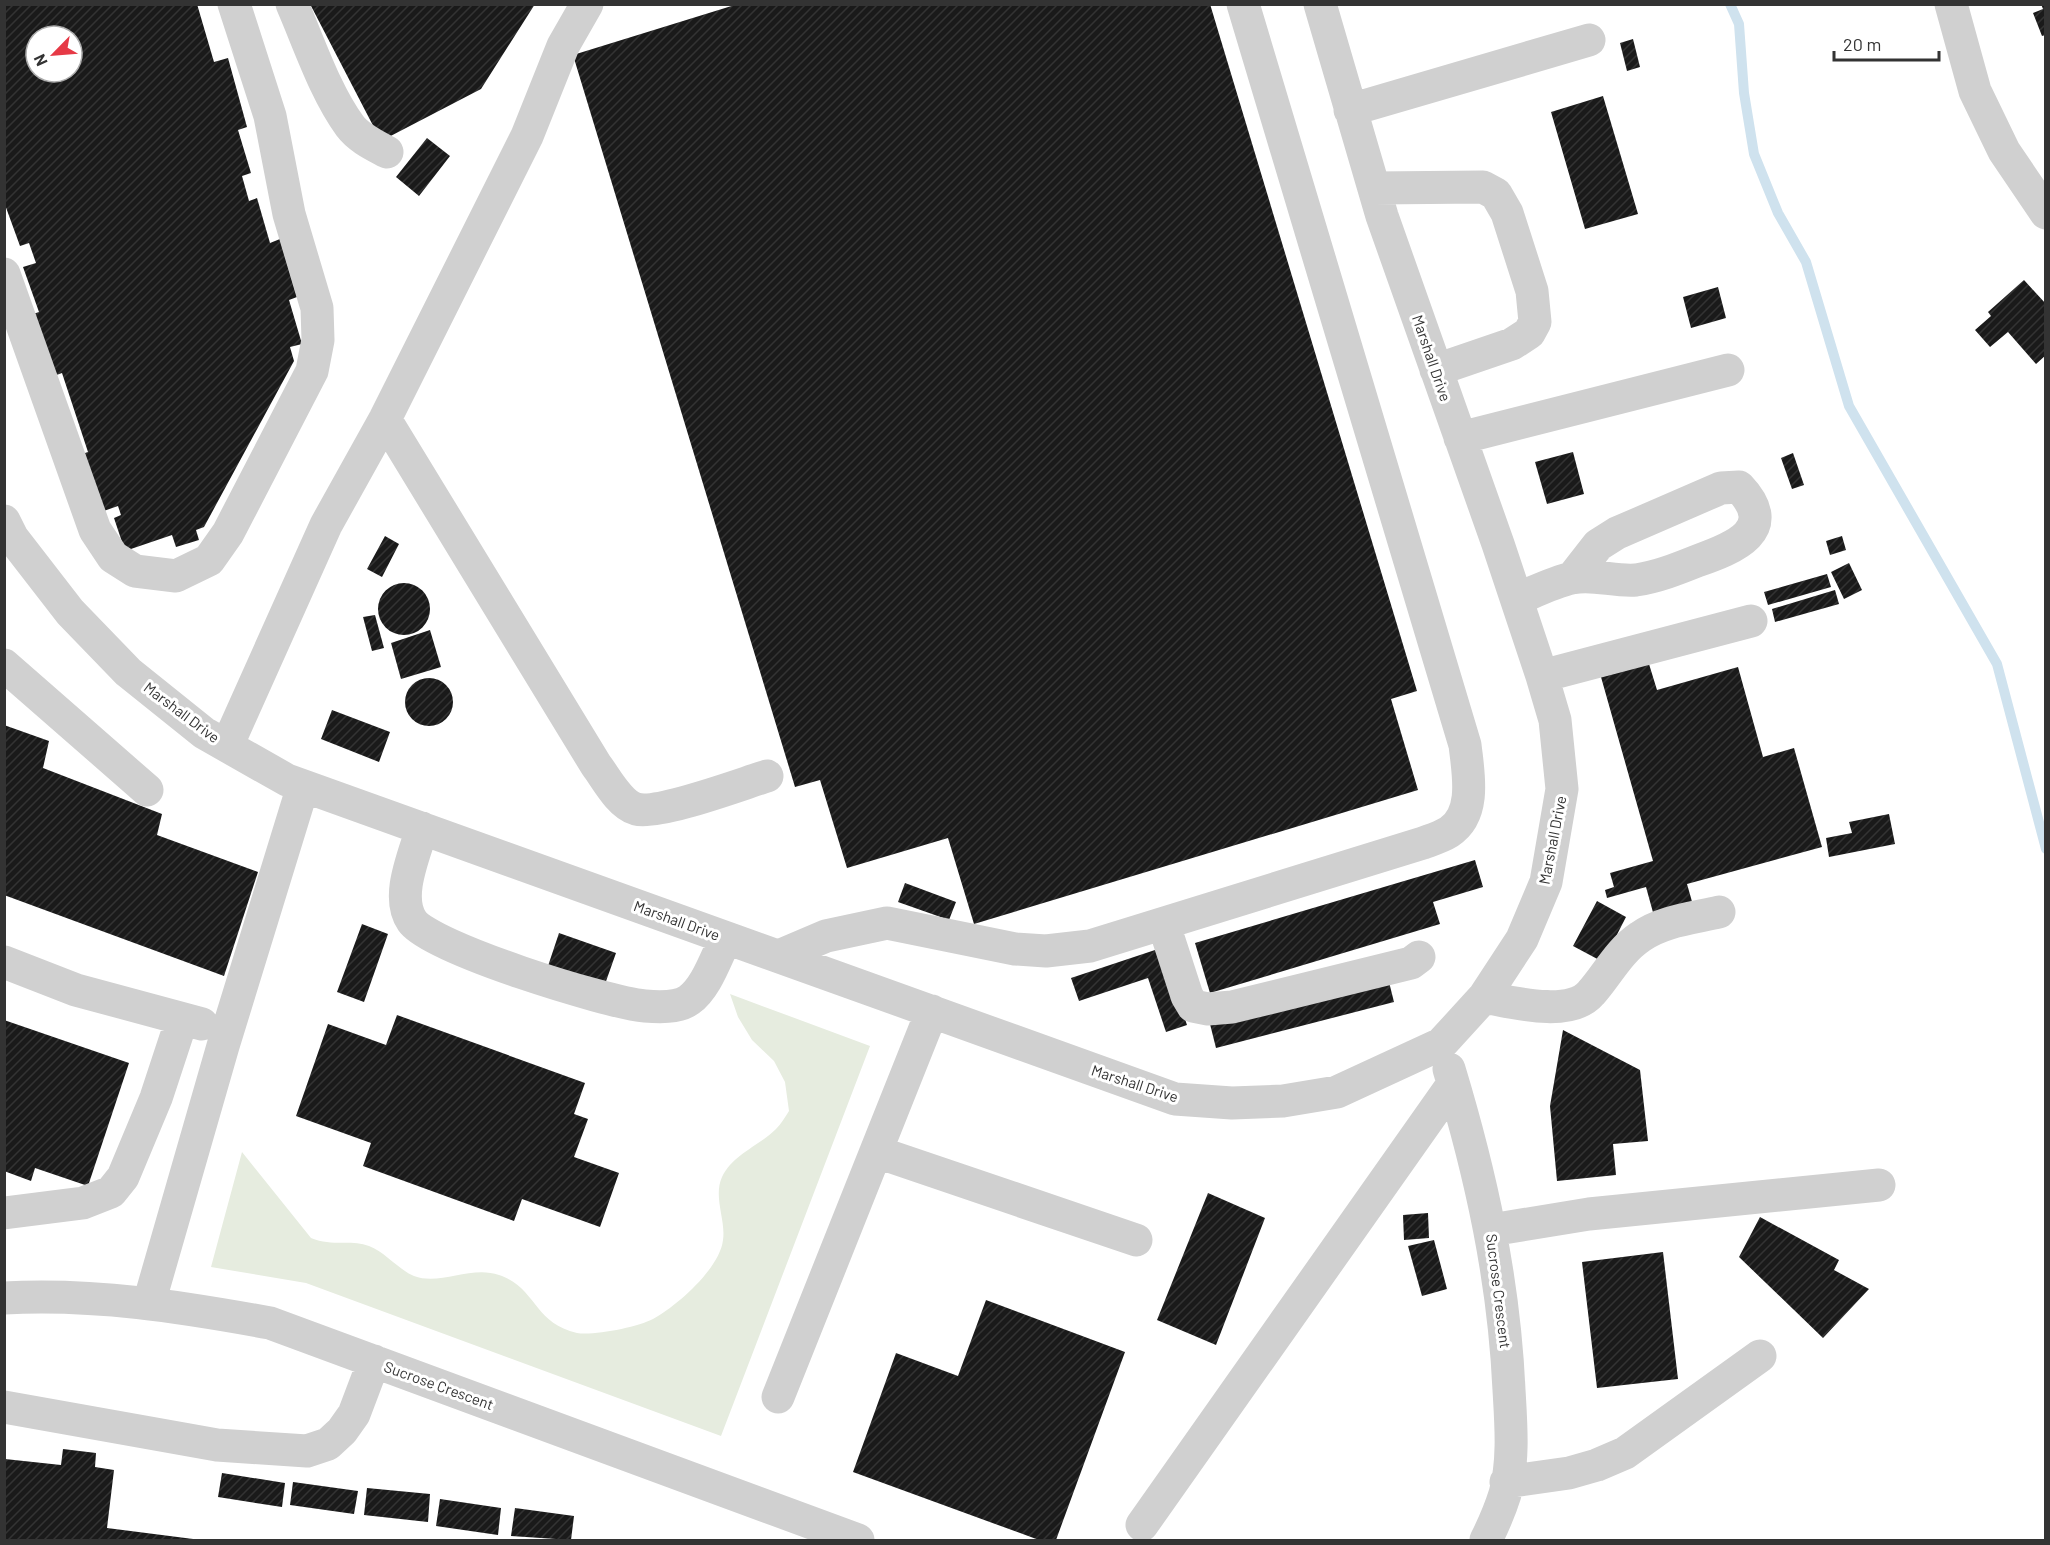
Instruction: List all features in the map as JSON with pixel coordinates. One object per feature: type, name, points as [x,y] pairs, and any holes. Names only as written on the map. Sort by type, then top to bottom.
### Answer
[{"type":"street","points":[[4,274],[95,530],[113,557],[135,571],[176,576],[209,560],[228,533],[312,371],[318,340],[317,308],[290,214],[270,116],[234,4]]},
{"type":"street","points":[[292,4],[336,102],[350,126],[361,137],[387,152]]},
{"type":"street","points":[[227,746],[326,525],[385,419],[527,136],[563,46],[587,4]]},
{"type":"street","points":[[778,956],[826,936],[888,923],[994,946],[1046,951],[1090,946],[1164,925],[1423,843],[1449,832],[1461,821],[1467,804],[1468,778],[1465,745],[1243,4]]},
{"type":"street","name":"Marshall Drive","points":[[4,521],[12,537],[70,612],[128,672],[204,733],[287,780],[1175,1099],[1232,1103],[1283,1101],[1337,1092],[1441,1044],[1484,997],[1522,939],[1546,882],[1562,789],[1555,720],[1542,676],[1374,188],[1320,4]]},
{"type":"street","points":[[1951,4],[1975,91],[2004,151],[2046,213]]},
{"type":"street","points":[[1350,110],[1589,40]]},
{"type":"street","points":[[1374,188],[1483,188],[1496,194],[1507,213],[1532,291],[1535,322],[1529,333],[1512,344],[1436,370]]},
{"type":"street","points":[[1460,438],[1728,370]]},
{"type":"street","points":[[385,419],[596,765],[621,799],[636,809],[657,808],[767,776]]},
{"type":"street","points":[[1517,599],[1573,577],[1634,580],[1659,575],[1734,548],[1750,535],[1755,519],[1752,501],[1739,487],[1721,488],[1617,533],[1598,545],[1573,577]]},
{"type":"street","points":[[1542,676],[1751,621]]},
{"type":"street","points":[[4,665],[147,790]]},
{"type":"street","points":[[149,1303],[227,1031],[303,786]]},
{"type":"street","points":[[422,828],[406,891],[405,906],[412,921],[425,934],[502,966],[597,997],[643,1006],[670,1006],[688,1000],[703,984],[726,938]]},
{"type":"street","points":[[1484,997],[1547,1007],[1569,1004],[1589,996],[1624,951],[1640,936],[1667,924],[1719,912]]},
{"type":"street","points":[[1164,925],[1186,996],[1192,1006],[1208,1009],[1232,1007],[1388,969],[1410,963],[1419,957]]},
{"type":"street","points":[[4,963],[76,990],[227,1031]]},
{"type":"street","points":[[778,1397],[932,1011]]},
{"type":"street","points":[[4,1213],[83,1203],[111,1192],[123,1177],[156,1098],[182,1019]]},
{"type":"street","name":"Sucrose Crescent","points":[[1441,1044],[1473,1149],[1491,1230],[1502,1295],[1512,1442],[1505,1493],[1486,1540]]},
{"type":"street","points":[[1142,1525],[1454,1084]]},
{"type":"street","points":[[877,1152],[1136,1240]]},
{"type":"street","points":[[1491,1230],[1589,1214],[1879,1185]]},
{"type":"street","name":"Sucrose Crescent","points":[[4,1298],[50,1296],[149,1303],[270,1323],[858,1540]]},
{"type":"street","points":[[1506,1482],[1569,1473],[1597,1466],[1625,1453],[1760,1356]]},
{"type":"street","points":[[4,1407],[217,1445],[307,1451],[328,1444],[342,1431],[354,1414],[374,1361]]},
{"type":"shaded area","points":[[730,994],[870,1046],[721,1436],[306,1283],[211,1267],[242,1152],[311,1238],[319,1241],[369,1246],[381,1252],[408,1273],[424,1278],[434,1279],[478,1272],[499,1275],[521,1288],[552,1322],[577,1333],[615,1330],[653,1319],[674,1305],[696,1285],[706,1274],[720,1251],[723,1232],[719,1192],[722,1177],[727,1169],[739,1156],[776,1129],[789,1111],[785,1082],[774,1061],[752,1040],[738,1017]]},
{"type":"building","points":[[4,4],[197,4],[214,62],[228,58],[247,127],[238,130],[251,173],[242,176],[249,201],[257,198],[270,243],[280,239],[297,297],[289,300],[302,344],[290,347],[294,361],[204,527],[196,530],[199,540],[176,547],[172,535],[125,551],[114,518],[121,515],[118,506],[98,513],[79,455],[88,452],[62,373],[51,377],[30,315],[39,312],[23,267],[36,263],[29,243],[20,246],[4,202]]},
{"type":"building","points":[[310,4],[535,4],[481,89],[381,141]]},
{"type":"building","points":[[738,4],[1210,4],[1417,691],[1391,699],[1418,790],[974,924],[948,838],[847,868],[820,780],[795,787],[573,55]]},
{"type":"building","points":[[2041,4],[2046,4],[2046,35],[2042,36],[2033,13],[2043,9]]},
{"type":"building","points":[[1633,39],[1640,67],[1627,71],[1620,43]]},
{"type":"building","points":[[1603,96],[1638,214],[1585,229],[1551,112]]},
{"type":"building","points":[[427,138],[450,156],[419,196],[396,177]]},
{"type":"building","points":[[2024,280],[2046,304],[2046,355],[2036,364],[2008,332],[1990,347],[1975,330],[1991,316],[1988,312]]},
{"type":"building","points":[[1718,287],[1726,318],[1691,328],[1683,297]]},
{"type":"building","points":[[1573,452],[1584,494],[1547,504],[1535,462]]},
{"type":"building","points":[[1793,453],[1804,485],[1792,489],[1781,458]]},
{"type":"building","points":[[385,536],[399,544],[382,577],[367,569]]},
{"type":"building","points":[[1842,536],[1846,550],[1830,555],[1826,541]]},
{"type":"building","points":[[1849,563],[1862,590],[1844,599],[1831,572]]},
{"type":"building","points":[[1827,574],[1831,587],[1768,605],[1764,592]]},
{"type":"building","points":[[404,583],[414,585],[422,591],[428,599],[430,609],[428,619],[422,627],[414,633],[404,635],[394,633],[386,627],[380,619],[378,609],[380,599],[386,591],[394,585]]},
{"type":"building","points":[[1835,590],[1839,604],[1775,622],[1772,609]]},
{"type":"building","points":[[375,615],[384,648],[372,651],[363,617]]},
{"type":"building","points":[[430,630],[441,667],[401,679],[391,643]]},
{"type":"building","points":[[1649,664],[1657,690],[1738,667],[1763,757],[1794,748],[1822,847],[1687,884],[1693,905],[1654,916],[1646,887],[1607,898],[1605,890],[1614,887],[1610,873],[1653,861],[1601,677]]},
{"type":"building","points":[[424,678],[434,678],[446,685],[453,697],[453,707],[446,719],[434,726],[424,726],[409,715],[405,707],[405,697],[416,682]]},
{"type":"building","points":[[332,710],[390,732],[379,762],[321,739]]},
{"type":"building","points":[[4,725],[49,741],[43,768],[162,814],[157,835],[258,872],[224,976],[4,895]]},
{"type":"building","points":[[1889,814],[1895,844],[1829,857],[1826,838],[1852,833],[1849,822]]},
{"type":"building","points":[[1475,860],[1483,887],[1433,902],[1440,924],[1210,993],[1195,943]]},
{"type":"building","points":[[905,883],[956,902],[949,920],[898,902]]},
{"type":"building","points":[[1597,901],[1626,917],[1603,962],[1573,946]]},
{"type":"building","points":[[362,924],[388,934],[364,1002],[337,992]]},
{"type":"building","points":[[559,933],[616,953],[604,987],[548,966]]},
{"type":"building","points":[[1161,948],[1187,1025],[1166,1032],[1148,978],[1079,1001],[1071,978]]},
{"type":"building","points":[[1388,978],[1394,1002],[1216,1048],[1210,1024]]},
{"type":"building","points":[[397,1015],[585,1083],[574,1114],[588,1119],[574,1157],[619,1173],[600,1227],[522,1199],[514,1221],[363,1166],[371,1143],[296,1116],[328,1024],[386,1045]]},
{"type":"building","points":[[4,1020],[129,1063],[88,1186],[35,1168],[31,1181],[4,1171]]},
{"type":"building","points":[[1563,1030],[1640,1070],[1648,1141],[1613,1144],[1616,1175],[1557,1181],[1550,1106]]},
{"type":"building","points":[[1208,1193],[1265,1218],[1216,1345],[1157,1320]]},
{"type":"building","points":[[1428,1213],[1429,1238],[1404,1240],[1403,1215]]},
{"type":"building","points":[[1760,1217],[1839,1260],[1834,1270],[1869,1289],[1823,1338],[1739,1257]]},
{"type":"building","points":[[1434,1240],[1447,1289],[1422,1296],[1408,1246]]},
{"type":"building","points":[[1663,1252],[1678,1379],[1597,1388],[1582,1262]]},
{"type":"building","points":[[986,1300],[1125,1352],[1056,1540],[1039,1540],[853,1472],[896,1353],[958,1376]]},
{"type":"building","points":[[63,1449],[96,1453],[95,1467],[114,1470],[107,1528],[201,1540],[5,1540],[5,1459],[61,1465]]},
{"type":"building","points":[[222,1473],[285,1483],[282,1507],[218,1497]]},
{"type":"building","points":[[293,1482],[358,1491],[354,1514],[290,1505]]},
{"type":"building","points":[[367,1488],[430,1494],[428,1522],[364,1515]]},
{"type":"building","points":[[440,1499],[501,1508],[498,1535],[436,1526]]},
{"type":"building","points":[[515,1508],[574,1516],[571,1540],[511,1536]]},
{"type":"waterway","points":[[1730,4],[1739,24],[1744,93],[1754,154],[1778,213],[1806,262],[1849,406],[1997,664],[2046,849]]}]
